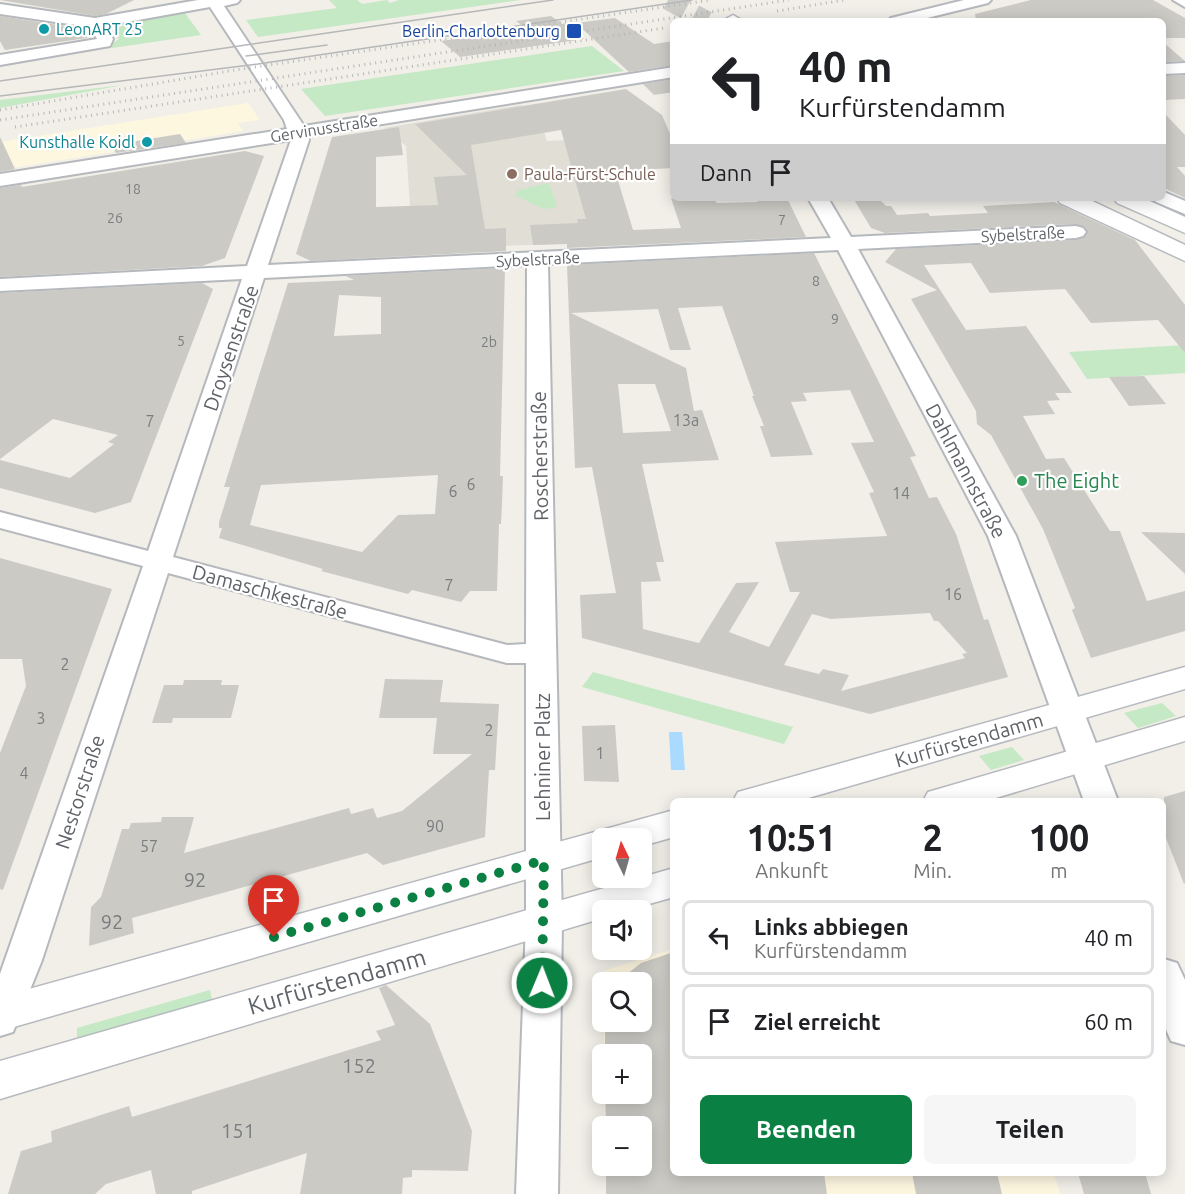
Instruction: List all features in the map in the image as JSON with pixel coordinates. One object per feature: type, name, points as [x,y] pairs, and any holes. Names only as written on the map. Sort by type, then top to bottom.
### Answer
[{"type":"main road","points":[[1074,201],[1185,254]]},
{"type":"main road","points":[[1101,201],[1185,239]]},
{"type":"main road","points":[[1131,201],[1185,226]]},
{"type":"main road","name":"Kurfürstendamm","points":[[762,798],[1185,678]]},
{"type":"main road","points":[[952,798],[1185,729]]},
{"type":"main road","points":[[652,829],[670,824]]},
{"type":"main road","points":[[1,1016],[592,846]]},
{"type":"main road","name":"Kurfürstendamm","points":[[0,1080],[670,883]]},
{"type":"street","points":[[908,18],[983,0]]},
{"type":"street","points":[[0,9],[95,22],[220,1],[299,132]]},
{"type":"street","points":[[0,60],[104,43],[105,39],[95,22]]},
{"type":"street","points":[[1166,69],[1185,68]]},
{"type":"street","name":"Gervinusstraße","points":[[0,180],[670,74]]},
{"type":"street","name":"Droysenstraße","points":[[157,562],[257,272],[300,140],[299,132]]},
{"type":"street","points":[[1166,199],[1185,208]]},
{"type":"street","name":"Dahlmannstraße","points":[[820,201],[845,243],[1002,536],[1100,798]]},
{"type":"street","name":"Sybelstraße","points":[[0,285],[1076,232]]},
{"type":"street","name":"Roscherstraße","points":[[537,259],[542,654]]},
{"type":"street","name":"Damaschkestraße","points":[[0,520],[507,654],[542,654]]},
{"type":"street","name":"Nestorstraße","points":[[1,1016],[24,959],[157,562]]},
{"type":"street","name":"Lehniner Platz","points":[[537,1194],[544,922],[542,654]]},
{"type":"street","points":[[1166,978],[1185,1030]]},
{"type":"shaded area","points":[[248,103],[260,120],[238,123],[243,131],[0,170],[0,142]]},
{"type":"shaded area","name":"Paula-Fürst-Schule","points":[[521,105],[541,122],[547,141],[605,138],[636,241],[503,246],[410,206],[406,146],[384,128]]},
{"type":"shaded area","points":[[670,950],[670,1176],[1055,1176],[1060,1194],[606,1194],[605,1176],[652,1176],[652,1116],[605,1116],[604,1104],[652,1104],[652,1044],[604,1044],[604,1032],[652,1032],[652,972],[603,972],[638,960],[652,960],[652,956]]},
{"type":"green space","points":[[329,0],[357,0],[362,4],[387,0],[390,3],[399,0],[521,0],[258,37],[246,20],[337,8]]},
{"type":"green space","points":[[184,12],[201,35],[112,48],[110,45],[119,39],[111,34],[117,31],[115,27],[119,24]]},
{"type":"green space","points":[[592,46],[624,71],[325,116],[301,89]]},
{"type":"green space","points":[[123,85],[0,108],[0,100]]},
{"type":"green space","points":[[549,183],[557,207],[544,209],[514,195],[519,190]]},
{"type":"green space","points":[[1185,345],[1185,373],[1087,379],[1069,352]]},
{"type":"green space","points":[[593,672],[793,727],[784,744],[582,687]]},
{"type":"green space","points":[[1162,703],[1176,716],[1138,728],[1124,713]]},
{"type":"green space","points":[[1012,747],[1024,760],[991,770],[979,756]]},
{"type":"green space","points":[[210,990],[212,1000],[77,1038],[77,1028]]},
{"type":"water","points":[[669,732],[682,732],[685,770],[671,770]]},
{"type":"building","points":[[0,0],[134,0],[106,14],[95,16]]},
{"type":"building","points":[[1031,0],[1153,0],[1185,18],[1185,38],[1166,38],[1166,18],[976,18],[975,14]]},
{"type":"building","points":[[0,16],[78,28],[69,32],[87,35],[87,38],[5,50],[0,41]]},
{"type":"building","points":[[551,16],[562,24],[566,23],[567,27],[584,39],[460,57],[441,41],[527,29],[516,21]]},
{"type":"building","points":[[615,18],[654,44],[670,42],[670,66],[629,72],[576,23]]},
{"type":"building","points":[[1166,45],[1185,61],[1166,62]]},
{"type":"building","points":[[1185,75],[1185,99],[1166,100],[1166,76]]},
{"type":"building","points":[[670,80],[670,93],[654,95],[643,84]]},
{"type":"building","points":[[626,89],[662,115],[670,134],[670,168],[615,171],[633,230],[681,228],[672,201],[715,201],[717,203],[788,201],[806,237],[567,248],[567,244],[533,245],[530,225],[578,223],[577,219],[586,219],[561,130],[471,145],[485,229],[506,228],[506,251],[311,261],[296,254],[332,137],[399,127],[403,155],[376,157],[376,207],[438,205],[434,177],[467,175],[415,124]]},
{"type":"building","points":[[1166,115],[1185,135],[1185,167],[1177,167],[1185,176],[1185,198],[1166,189]]},
{"type":"building","points":[[180,134],[186,143],[116,153],[111,145]]},
{"type":"building","points":[[0,137],[15,169],[0,172]]},
{"type":"building","points":[[245,151],[264,156],[225,258],[202,266],[0,277],[0,188],[21,185],[22,187]]},
{"type":"building","points":[[855,201],[881,201],[886,206],[891,206],[897,215],[928,213],[930,216],[988,213],[983,206],[1054,202],[1135,240],[1185,305],[1185,353],[1158,320],[1091,323],[1065,289],[990,293],[971,263],[924,265],[966,330],[1026,326],[1072,393],[1055,393],[1060,400],[1047,401],[1055,414],[1023,416],[1046,459],[1064,458],[1110,531],[1120,531],[1147,601],[1185,591],[1185,631],[1091,658],[1072,610],[1075,608],[1043,529],[991,435],[977,424],[976,411],[911,299],[937,290],[885,262],[896,249],[1077,240],[1088,233],[1085,227],[1076,224],[885,233],[871,228]]},
{"type":"building","points":[[814,253],[916,456],[910,457],[929,498],[937,497],[956,534],[984,620],[988,619],[1008,677],[870,714],[582,638],[580,595],[616,593],[592,467],[575,468],[567,265]],"holes":[[[722,306],[764,426],[760,426],[771,457],[813,455],[791,402],[807,401],[803,393],[850,390],[874,442],[851,443],[874,492],[869,493],[887,536],[775,542],[790,592],[800,592],[769,647],[729,632],[759,582],[736,583],[699,643],[643,629],[641,582],[661,581],[656,562],[664,562],[642,464],[719,460],[702,410],[694,411],[686,368],[571,313],[658,309],[670,350],[691,350],[678,308]],[[618,384],[655,384],[671,431],[623,433]],[[930,613],[934,621],[938,621],[967,653],[962,654],[965,658],[841,691],[849,675],[823,669],[819,674],[784,665],[812,614],[831,619]]]},
{"type":"building","points":[[505,268],[500,476],[503,476],[497,591],[470,591],[461,602],[412,590],[408,594],[321,571],[323,569],[219,538],[222,528],[219,528],[219,522],[230,487],[224,487],[288,283],[354,280],[346,276]],"holes":[[[339,295],[381,297],[381,334],[334,336]],[[438,475],[435,514],[398,515],[362,552],[250,525],[261,485]]]},
{"type":"building","points":[[202,283],[213,289],[131,502],[95,513],[0,488],[0,460],[70,478],[114,444],[108,442],[118,435],[53,419],[0,459],[0,293]]},
{"type":"building","points":[[1144,376],[1166,404],[1129,406],[1109,377]]},
{"type":"building","points":[[1141,532],[1185,533],[1185,574]]},
{"type":"building","points":[[0,558],[112,589],[3,890],[0,889],[0,753],[26,686],[22,659],[0,659]]},
{"type":"building","points":[[385,679],[443,680],[440,702],[499,704],[495,770],[489,770],[485,837],[383,865],[367,853],[132,918],[134,933],[89,946],[91,907],[101,897],[122,829],[129,829],[131,823],[161,822],[162,817],[194,817],[184,853],[349,808],[351,814],[373,808],[377,818],[402,811],[472,754],[433,754],[437,718],[379,718]]},
{"type":"building","points":[[184,680],[222,680],[221,685],[239,685],[231,718],[173,718],[172,723],[152,723],[164,685],[183,685]]},
{"type":"building","points":[[615,725],[619,782],[584,781],[582,726]]},
{"type":"building","points":[[1185,791],[1184,884],[1166,838],[1166,798],[1164,797]]},
{"type":"building","points":[[670,953],[670,1176],[824,1176],[827,1194],[606,1194],[606,1176],[652,1176],[652,1116],[606,1116],[605,1104],[652,1104],[652,1044],[605,1044],[605,1032],[652,1032],[652,972],[630,972],[641,963]]},
{"type":"building","points":[[386,985],[430,1024],[472,1131],[468,1171],[412,1170],[412,1177],[403,1178],[402,1194],[300,1194],[307,1153],[192,1191],[192,1194],[156,1194],[151,1170],[106,1184],[95,1194],[8,1194],[21,1151],[52,1142],[51,1131],[129,1106],[132,1117],[381,1040],[376,1031],[395,1025],[379,988]]},
{"type":"building","points":[[913,1176],[998,1176],[1002,1194],[916,1194]]},
{"type":"building","points":[[1079,1176],[1146,1176],[1151,1194],[1084,1194]]},
{"type":"tunnel","points":[[668,0],[701,18]]},
{"type":"tram line","points":[[0,81],[553,0]]},
{"type":"tram line","points":[[0,96],[258,64],[692,0]]},
{"type":"tram line","points":[[246,56],[327,45]]},
{"type":"railway","points":[[0,110],[235,70],[711,0]]},
{"type":"railway","points":[[671,18],[789,0]]},
{"type":"railway","points":[[777,11],[845,0]]},
{"type":"railway","points":[[0,120],[670,18]]},
{"type":"railway","points":[[15,127],[664,28]]},
{"type":"place","name":"LeonART 25","points":[[44,29]]},
{"type":"place","name":"Berlin-Charlottenburg","points":[[574,31]]},
{"type":"place","name":"Kunsthalle Koidl","points":[[147,142]]},
{"type":"place","name":"Paula-Fürst-Schule","points":[[512,174]]},
{"type":"place","name":"The Eight","points":[[1022,481]]},
{"type":"route","points":[[274,937],[544,860],[542,983]]}]
